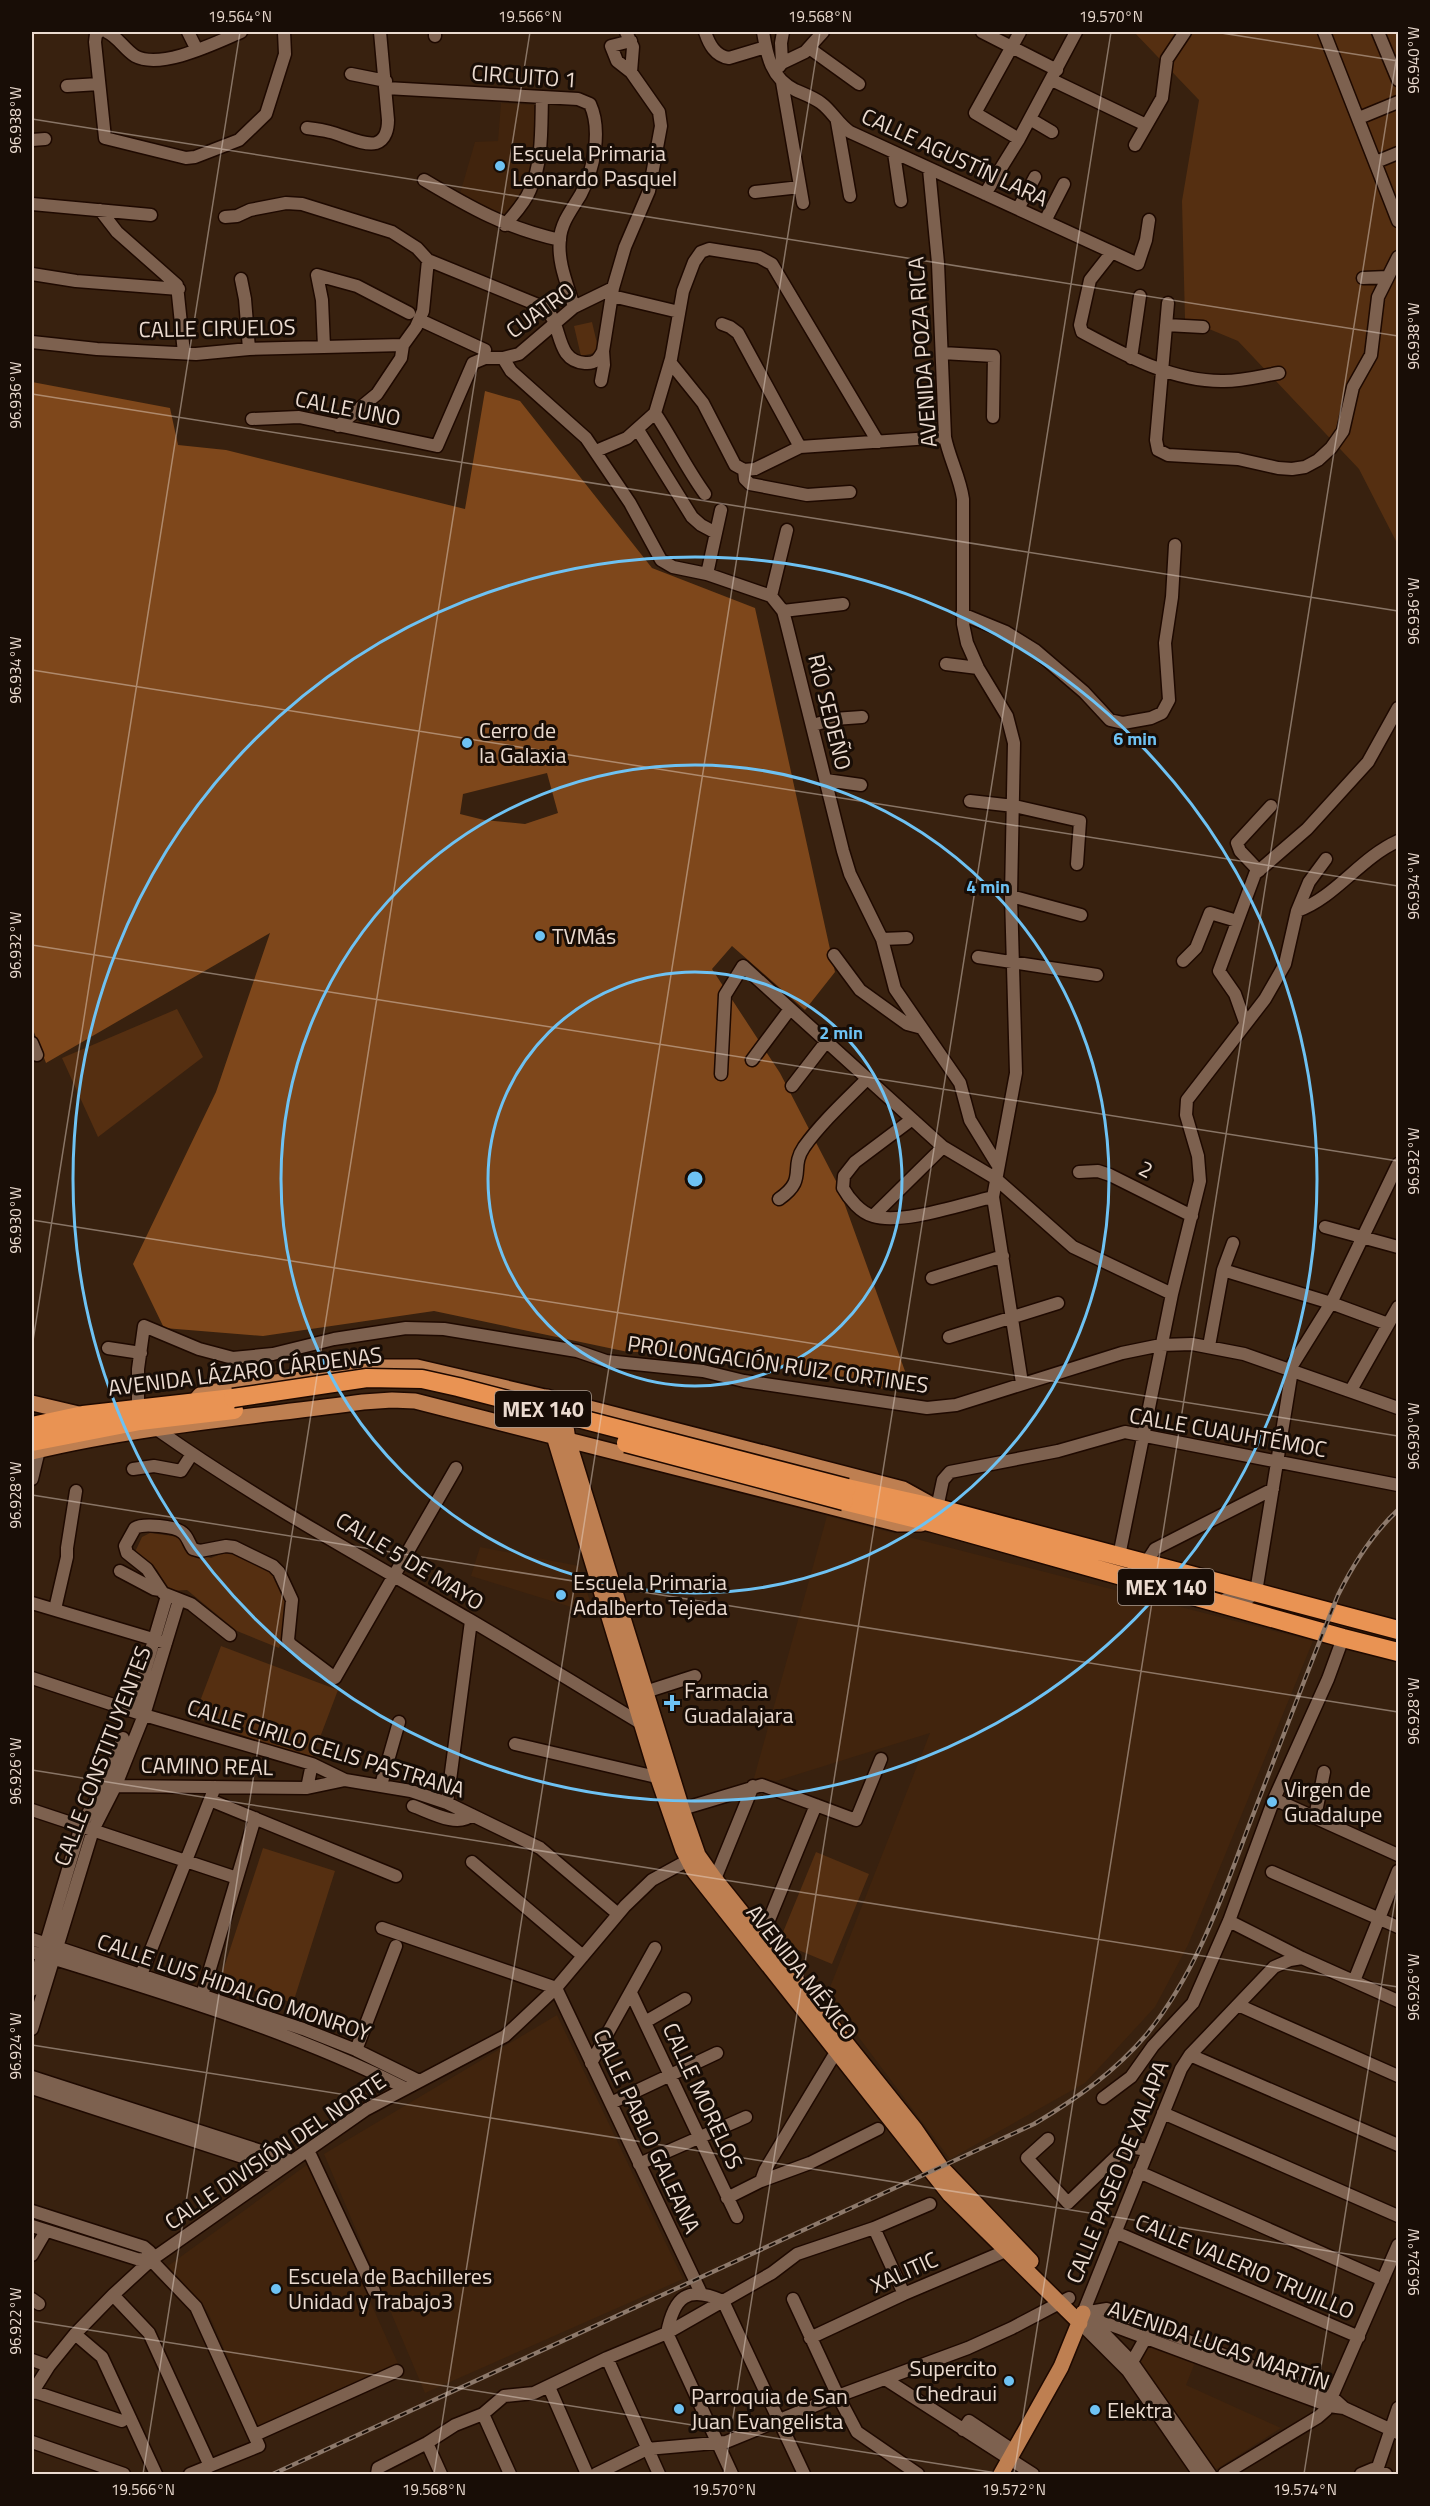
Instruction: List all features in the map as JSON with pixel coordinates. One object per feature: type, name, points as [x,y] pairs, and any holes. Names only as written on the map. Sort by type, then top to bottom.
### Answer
[{"type":"highway","name":"AVENIDA LÁZARO CÁRDENAS","points":[[34,1448],[140,1421],[367,1378],[422,1379],[481,1392],[846,1495],[935,1516]]},
{"type":"highway","name":"AVENIDA LÁZARO CÁRDENAS","points":[[32,1426],[83,1415],[138,1407],[195,1401],[233,1404]]},
{"type":"highway","name":"MEX 140","points":[[935,1516],[1119,1556],[1398,1630]]},
{"type":"highway","name":"MEX 140","points":[[935,1516],[1193,1595],[1398,1652]]},
{"type":"main road","points":[[195,1401],[200,1395],[210,1392],[374,1367],[397,1366],[440,1372],[903,1489],[914,1493],[935,1516]]},
{"type":"main road","name":"AVENIDA MÉXICO","points":[[554,1399],[561,1438],[665,1779],[693,1858],[909,2132],[1011,2249],[1085,2319]]},
{"type":"main road","points":[[34,1448],[392,1400],[435,1405],[898,1524],[935,1516]]},
{"type":"main road","points":[[32,1403],[83,1415]]},
{"type":"main road","name":"AVENIDA MÉXICO","points":[[639,1694],[642,1724],[665,1779],[682,1809],[693,1858]]},
{"type":"main road","name":"AVENIDA MÉXICO","points":[[712,1885],[762,1937],[909,2132]]},
{"type":"main road","points":[[1001,2475],[1085,2319]]},
{"type":"street","points":[[99,32],[96,34],[95,42],[105,138],[179,158],[195,157],[239,140],[266,114],[285,54],[284,32]]},
{"type":"street","points":[[107,32],[114,35],[132,54],[144,60],[159,60],[197,50],[241,32]]},
{"type":"street","points":[[188,32],[197,50]]},
{"type":"street","points":[[307,128],[327,131],[367,143],[382,140],[388,126],[380,32]]},
{"type":"street","points":[[705,32],[712,47],[723,57],[729,58],[766,47]]},
{"type":"street","name":"CALLE AGUSTÍN LARA","points":[[763,32],[766,47],[778,67],[782,82],[818,101],[837,122],[850,132],[1138,264],[1146,240],[1149,220]]},
{"type":"street","points":[[778,67],[783,32]]},
{"type":"street","points":[[778,67],[809,48],[823,32]]},
{"type":"street","points":[[982,32],[1054,75],[1146,125]]},
{"type":"street","points":[[1019,139],[975,113],[1020,32]]},
{"type":"street","points":[[985,194],[1019,139],[1076,32]]},
{"type":"street","points":[[1135,145],[1162,98],[1167,59],[1185,32]]},
{"type":"street","points":[[1324,32],[1398,221]]},
{"type":"street","points":[[1378,32],[1398,80]]},
{"type":"street","points":[[225,217],[237,216],[250,210],[286,202],[302,204],[392,232],[417,248],[428,260],[543,307],[552,315],[564,351],[577,362],[594,363],[603,351],[613,292],[626,247],[649,191],[661,126],[658,112],[631,72],[617,61],[611,46],[629,36],[633,54],[631,72]]},
{"type":"street","points":[[809,48],[859,84]]},
{"type":"street","name":"CIRCUITO 1","points":[[351,74],[386,85],[585,100],[593,111],[596,127],[594,150],[586,184],[567,218],[560,240],[563,271],[574,307]]},
{"type":"street","points":[[782,82],[803,203]]},
{"type":"street","points":[[67,86],[99,84]]},
{"type":"street","points":[[505,225],[525,200],[536,175],[542,97]]},
{"type":"street","points":[[1359,118],[1398,102]]},
{"type":"street","points":[[1030,119],[1052,132]]},
{"type":"street","points":[[837,122],[850,196]]},
{"type":"street","points":[[32,140],[45,139]]},
{"type":"street","points":[[894,153],[901,201]]},
{"type":"street","points":[[1376,162],[1398,153]]},
{"type":"street","name":"AVENIDA POZA RICA","points":[[929,169],[938,263],[945,437],[960,482],[963,499],[962,614],[967,643],[978,668],[1007,716],[1014,743],[1011,896],[1016,1073],[997,1164]]},
{"type":"street","points":[[1018,209],[1035,177]]},
{"type":"street","points":[[424,180],[505,225],[560,240]]},
{"type":"street","points":[[1045,221],[1064,184]]},
{"type":"street","points":[[755,192],[800,187]]},
{"type":"street","points":[[32,204],[151,214]]},
{"type":"street","points":[[100,210],[117,232],[175,282],[179,289],[184,353]]},
{"type":"street","points":[[596,451],[618,443],[638,430],[655,413],[670,362],[689,274],[701,252],[709,249],[766,260],[777,271],[878,442]]},
{"type":"street","points":[[1112,252],[1090,280],[1080,329],[1131,358],[1186,377],[1222,381],[1279,373]]},
{"type":"street","points":[[1168,303],[1156,440],[1158,450],[1168,455],[1238,459],[1278,468],[1305,466],[1331,448],[1343,431],[1353,387],[1371,355],[1378,297],[1398,257]]},
{"type":"street","points":[[338,426],[377,394],[400,358],[415,316],[425,300],[428,260]]},
{"type":"street","points":[[32,274],[76,281],[179,289]]},
{"type":"street","points":[[324,347],[322,300],[317,275],[357,286],[486,350]]},
{"type":"street","points":[[1364,278],[1388,277]]},
{"type":"street","points":[[241,279],[249,349]]},
{"type":"street","points":[[613,292],[679,312]]},
{"type":"street","name":"CUATRO","points":[[436,447],[473,363],[485,358],[503,358],[519,354],[574,307],[613,292]]},
{"type":"street","points":[[1131,358],[1140,296]]},
{"type":"street","points":[[722,324],[738,333],[800,447]]},
{"type":"street","points":[[1166,325],[1203,327]]},
{"type":"street","name":"CALLE CIRUELOS","points":[[32,342],[96,349],[184,353],[403,345]]},
{"type":"street","points":[[601,381],[604,365],[603,351]]},
{"type":"street","points":[[942,353],[994,356],[993,417]]},
{"type":"street","points":[[503,358],[511,372],[575,426],[596,451],[636,512],[661,560],[673,567],[707,574],[771,596],[788,530]]},
{"type":"street","points":[[670,362],[703,403],[735,465],[744,470],[755,470],[800,447],[945,437]]},
{"type":"street","points":[[655,413],[671,436],[688,472],[705,494]]},
{"type":"street","name":"CALLE UNO","points":[[252,419],[291,416],[436,447]]},
{"type":"street","points":[[638,430],[692,517],[716,533]]},
{"type":"street","points":[[744,470],[745,479],[750,484],[807,495],[850,492]]},
{"type":"street","points":[[707,574],[722,510]]},
{"type":"street","points":[[962,614],[1006,632],[1035,650],[1084,692],[1110,720],[1123,723],[1151,718],[1162,713],[1169,700],[1165,643],[1172,597],[1175,545]]},
{"type":"street","name":"RÍO SEDEÑO","points":[[771,596],[783,611],[846,863],[882,939],[895,989],[960,1083],[970,1120],[997,1164]]},
{"type":"street","points":[[783,611],[843,604]]},
{"type":"street","points":[[946,664],[978,668]]},
{"type":"street","points":[[1245,1022],[1235,994],[1219,970],[1252,878],[1307,829],[1368,762],[1398,708]]},
{"type":"street","points":[[813,724],[834,719],[862,717]]},
{"type":"street","points":[[826,780],[861,785]]},
{"type":"street","points":[[970,801],[1014,806],[1080,821],[1077,864]]},
{"type":"street","points":[[1258,871],[1240,851],[1237,843],[1271,806]]},
{"type":"street","points":[[1297,911],[1313,904],[1375,852],[1398,841]]},
{"type":"street","points":[[1119,1556],[1172,1294],[1200,1181],[1200,1167],[1186,1114],[1187,1100],[1265,999],[1285,964],[1297,911],[1309,882],[1326,859]]},
{"type":"street","points":[[1011,896],[1081,915]]},
{"type":"street","points":[[1183,961],[1196,948],[1210,913],[1237,921]]},
{"type":"street","points":[[882,939],[907,938]]},
{"type":"street","points":[[834,955],[851,981],[860,990],[907,1024],[922,1028]]},
{"type":"street","points":[[978,957],[1097,975]]},
{"type":"street","points":[[721,1074],[725,995],[743,966],[911,1120],[943,1147],[995,1178],[1073,1247],[1172,1294]]},
{"type":"street","points":[[752,1060],[790,1009]]},
{"type":"street","points":[[792,1086],[826,1042]]},
{"type":"street","points":[[32,1043],[37,1055]]},
{"type":"street","points":[[779,1198],[794,1187],[803,1149],[831,1114],[867,1079]]},
{"type":"street","points":[[911,1120],[855,1162],[844,1176],[843,1188],[861,1210],[873,1216],[891,1218],[910,1216],[993,1197]]},
{"type":"street","points":[[873,1216],[943,1147]]},
{"type":"street","points":[[997,1164],[993,1197],[1022,1383]]},
{"type":"street","points":[[1193,1595],[1245,1600],[1256,1592],[1290,1371],[1295,1359],[1331,1303],[1398,1164]]},
{"type":"street","name":"2","points":[[1079,1172],[1098,1171],[1110,1175],[1192,1216]]},
{"type":"street","points":[[1325,1227],[1398,1248]]},
{"type":"street","points":[[1209,1346],[1223,1270],[1233,1243]]},
{"type":"street","points":[[932,1278],[1003,1256]]},
{"type":"street","points":[[1223,1270],[1331,1303],[1388,1324]]},
{"type":"street","points":[[949,1337],[1058,1303]]},
{"type":"street","points":[[1351,1390],[1398,1307]]},
{"type":"street","name":"PROLONGACIÓN RUIZ CORTINES","points":[[141,1353],[144,1326],[199,1349],[232,1358],[273,1354],[334,1339],[406,1328],[444,1329],[577,1352],[606,1361],[710,1372],[744,1381],[927,1408],[956,1405],[1122,1353],[1161,1345],[1209,1346],[1244,1354],[1398,1408]]},
{"type":"street","points":[[108,1348],[141,1353],[138,1407]]},
{"type":"street","name":"CALLE 5 DE MAYO","points":[[158,1430],[192,1454],[392,1576],[642,1724]]},
{"type":"street","name":"CALLE CUAUHTÉMOC","points":[[935,1516],[943,1480],[950,1472],[1058,1451],[1118,1432],[1144,1435],[1398,1485]]},
{"type":"street","points":[[32,1479],[34,1448]]},
{"type":"street","points":[[133,1469],[154,1466],[181,1471],[192,1454]]},
{"type":"street","points":[[169,1595],[147,1569],[125,1550],[135,1528],[139,1526],[178,1530],[185,1534],[193,1549],[200,1551],[226,1546],[234,1547],[273,1566],[279,1572],[292,1600],[288,1640],[290,1644],[335,1678],[456,1468]]},
{"type":"street","points":[[1146,1563],[1155,1549],[1273,1489]]},
{"type":"street","points":[[55,1609],[68,1557],[67,1548],[76,1491]]},
{"type":"street","points":[[120,1571],[154,1589],[191,1604],[230,1635]]},
{"type":"street","name":"CALLE CONSTITUYENTES","points":[[87,1828],[116,1785],[160,1641],[169,1595]]},
{"type":"street","points":[[32,1603],[160,1641]]},
{"type":"street","points":[[447,1803],[471,1621]]},
{"type":"street","points":[[1103,2098],[1131,2077],[1153,2046],[1189,2010],[1229,1921],[1274,1800],[1328,1679],[1342,1638]]},
{"type":"street","points":[[639,1694],[695,1676]]},
{"type":"street","name":"CALLE CIRILO CELIS PASTRANA","points":[[32,1678],[139,1713],[312,1764],[345,1780],[411,1791],[447,1803],[540,1848],[618,1914]]},
{"type":"street","points":[[381,1785],[399,1722]]},
{"type":"street","name":"CALLE CONSTITUYENTES","points":[[32,1990],[87,1828],[123,1738]]},
{"type":"street","points":[[516,1743],[665,1779]]},
{"type":"street","points":[[682,1809],[753,1786],[768,1786],[856,1821],[880,1759]]},
{"type":"street","points":[[307,1788],[312,1764]]},
{"type":"street","points":[[1315,1817],[1324,1772]]},
{"type":"street","name":"CAMINO REAL","points":[[103,1787],[116,1785],[307,1788],[345,1780]]},
{"type":"street","points":[[712,1885],[753,1786]]},
{"type":"street","points":[[141,1975],[215,1787]]},
{"type":"street","points":[[210,1800],[396,1876]]},
{"type":"street","points":[[1274,1800],[1398,1855]]},
{"type":"street","points":[[762,1937],[816,1805]]},
{"type":"street","points":[[413,1806],[456,1821],[466,1820],[472,1815]]},
{"type":"street","points":[[32,1810],[237,1878]]},
{"type":"street","points":[[200,2000],[255,1818]]},
{"type":"street","name":"CALLE DIVISIÓN DEL NORTE","points":[[32,2392],[41,2372],[75,2334],[151,2260],[365,2110],[505,2036],[556,1988],[618,1914],[652,1880],[693,1858]]},
{"type":"street","points":[[472,1862],[583,1956]]},
{"type":"street","points":[[1272,1872],[1398,1927]]},
{"type":"street","points":[[1354,1981],[1398,1872]]},
{"type":"street","points":[[1229,1921],[1302,1958],[1398,2001]]},
{"type":"street","points":[[382,1928],[556,1988]]},
{"type":"street","name":"CALLE LUIS HIDALGO MONROY","points":[[32,1939],[46,1951],[200,2000],[303,2029],[356,2050],[419,2081]]},
{"type":"street","points":[[356,2050],[396,1946]]},
{"type":"street","points":[[591,2063],[655,1948]]},
{"type":"street","name":"CALLE CONSTITUYENTES","points":[[32,2029],[46,1951]]},
{"type":"street","name":"CALLE LUIS HIDALGO MONROY","points":[[46,1951],[141,1975],[351,2061],[405,2088]]},
{"type":"street","name":"CALLE PASEO DE XALAPA","points":[[1085,2319],[1115,2232],[1181,2069],[1190,2055],[1274,1967],[1302,1958]]},
{"type":"street","name":"CALLE PABLO GALEANA","points":[[556,1988],[701,2292]]},
{"type":"street","name":"CALLE MORELOS","points":[[631,1993],[736,2217]]},
{"type":"street","points":[[645,2022],[685,1999]]},
{"type":"street","points":[[1238,2005],[1398,2076]]},
{"type":"street","points":[[611,2103],[717,2053]]},
{"type":"street","points":[[1190,2055],[1398,2145]]},
{"type":"street","points":[[761,2181],[765,2170],[833,2057]]},
{"type":"street","points":[[32,2077],[279,2169]]},
{"type":"street","points":[[32,2088],[292,2161]]},
{"type":"street","points":[[1163,2113],[1398,2216]]},
{"type":"street","points":[[639,2164],[746,2117]]},
{"type":"street","points":[[728,2198],[761,2181],[810,2163],[878,2129]]},
{"type":"street","points":[[1048,2139],[1027,2158],[1068,2203],[1120,2153],[1136,2148],[1148,2150]]},
{"type":"street","points":[[308,2150],[374,2291]]},
{"type":"street","points":[[1139,2172],[1383,2280]]},
{"type":"street","points":[[376,2472],[427,2443],[448,2428],[483,2414],[504,2397],[528,2395],[549,2387],[607,2358],[667,2333],[772,2273],[797,2254],[874,2228],[930,2204]]},
{"type":"street","points":[[32,2211],[144,2247],[150,2252],[151,2260],[196,2307],[257,2441]]},
{"type":"street","points":[[32,2226],[137,2259],[151,2260]]},
{"type":"street","points":[[874,2228],[904,2294]]},
{"type":"street","points":[[32,2255],[46,2231]]},
{"type":"street","name":"CALLE VALERIO TRUJILLO","points":[[1115,2232],[1359,2337]]},
{"type":"street","points":[[1224,2475],[1318,2417],[1331,2402],[1398,2245]]},
{"type":"street","name":"XALITIC","points":[[810,2338],[904,2294],[1011,2249]]},
{"type":"street","points":[[732,2475],[667,2333],[670,2318],[677,2305],[686,2297],[701,2292],[723,2301],[804,2475]]},
{"type":"street","points":[[113,2295],[149,2333],[210,2466]]},
{"type":"street","points":[[793,2299],[857,2432],[918,2475]]},
{"type":"street","points":[[596,2475],[647,2450],[718,2444],[977,2344],[1065,2301]]},
{"type":"street","name":"AVENIDA LUCAS MARTÍN","points":[[1085,2319],[1107,2309],[1148,2333],[1331,2402],[1395,2432]]},
{"type":"street","name":"AVENIDA MÉXICO","points":[[1085,2319],[1132,2362],[1210,2475]]},
{"type":"street","name":"AVENIDA MÉXICO","points":[[1085,2319],[1128,2371],[1199,2475]]},
{"type":"street","points":[[1132,2362],[1148,2333]]},
{"type":"street","points":[[75,2334],[102,2357],[156,2475]]},
{"type":"street","points":[[607,2358],[659,2475]]},
{"type":"street","points":[[32,2360],[41,2372]]},
{"type":"street","points":[[190,2475],[397,2371]]},
{"type":"street","points":[[885,2379],[963,2430],[969,2421],[1033,2475]]},
{"type":"street","points":[[549,2387],[587,2475]]},
{"type":"street","points":[[32,2392],[122,2421]]},
{"type":"street","points":[[1361,2475],[1369,2470],[1382,2472],[1395,2432],[1398,2408]]},
{"type":"street","points":[[483,2414],[510,2475]]},
{"type":"street","points":[[32,2442],[124,2475]]},
{"type":"street","points":[[427,2443],[441,2475]]},
{"type":"shaded area","points":[[1134,32],[1398,32],[1398,545],[1359,469],[1238,341],[1185,319],[1182,201],[1199,100]]},
{"type":"shaded area","name":"Escuela Primaria Leonardo Pasquel","points":[[501,103],[536,105],[537,143],[527,189],[502,218],[459,197],[475,142],[498,141]]},
{"type":"shaded area","points":[[592,322],[599,352],[581,356],[574,326]]},
{"type":"shaded area","points":[[32,382],[170,408],[178,445],[226,450],[465,509],[485,391],[520,401],[652,568],[755,608],[835,972],[805,1010],[732,946],[712,969],[780,1073],[837,1183],[910,1385],[884,1389],[720,1351],[628,1352],[434,1311],[263,1336],[164,1328],[133,1264],[216,1092],[270,933],[46,1063],[32,1027]],"holes":[[[547,773],[558,813],[525,824],[484,820],[460,814],[463,794]]]},
{"type":"shaded area","points":[[177,1009],[203,1057],[98,1137],[62,1058]]},
{"type":"shaded area","points":[[827,1516],[1313,1641],[1188,1945],[1155,2007],[1085,2083],[950,2159],[827,1995],[930,1733],[776,1781],[754,1778]]},
{"type":"shaded area","points":[[150,1533],[180,1537],[190,1554],[211,1558],[228,1551],[254,1562],[273,1574],[281,1587],[286,1604],[286,1622],[279,1648],[237,1631],[187,1590],[169,1591],[157,1570],[135,1552],[142,1537]]},
{"type":"shaded area","name":"Escuela Primaria Adalberto Tejeda","points":[[480,1547],[579,1566],[594,1614],[471,1576]]},
{"type":"shaded area","points":[[221,1646],[338,1690],[311,1761],[194,1717]]},
{"type":"shaded area","points":[[263,1848],[335,1871],[293,2003],[220,1980]]},
{"type":"shaded area","points":[[816,1852],[869,1874],[832,1964],[779,1942]]},
{"type":"shaded area","points":[[557,2015],[683,2279],[425,2393],[324,2154]]},
{"type":"shaded area","name":"Escuela de Bachilleres Unidad y Trabajo3","points":[[308,2164],[400,2368],[260,2431],[208,2312],[168,2266]]},
{"type":"shaded area","points":[[1148,2341],[1196,2360],[1186,2385],[1281,2428],[1212,2472],[1138,2363]]},
{"type":"railway","points":[[273,2474],[1034,2124],[1080,2095],[1108,2073],[1147,2034],[1180,1986],[1193,1961],[1228,1882],[1338,1595],[1364,1550],[1398,1510]]},
{"type":"place","name":"Escuela Primaria Leonardo Pasquel","points":[[500,166]]},
{"type":"place","name":"Cerro de la Galaxia","points":[[467,743]]},
{"type":"place","name":"TVMás","points":[[540,936]]},
{"type":"place","name":"Escuela Primaria Adalberto Tejeda","points":[[561,1595]]},
{"type":"place","name":"Farmacia Guadalajara","points":[[672,1703]]},
{"type":"place","name":"Virgen de Guadalupe","points":[[1272,1802]]},
{"type":"place","name":"Escuela de Bachilleres Unidad y Trabajo3","points":[[276,2289]]},
{"type":"place","name":"Supercito Chedraui","points":[[1009,2381]]},
{"type":"place","name":"Parroquia de San Juan Evangelista","points":[[679,2409]]},
{"type":"place","name":"Elektra","points":[[1095,2410]]}]
